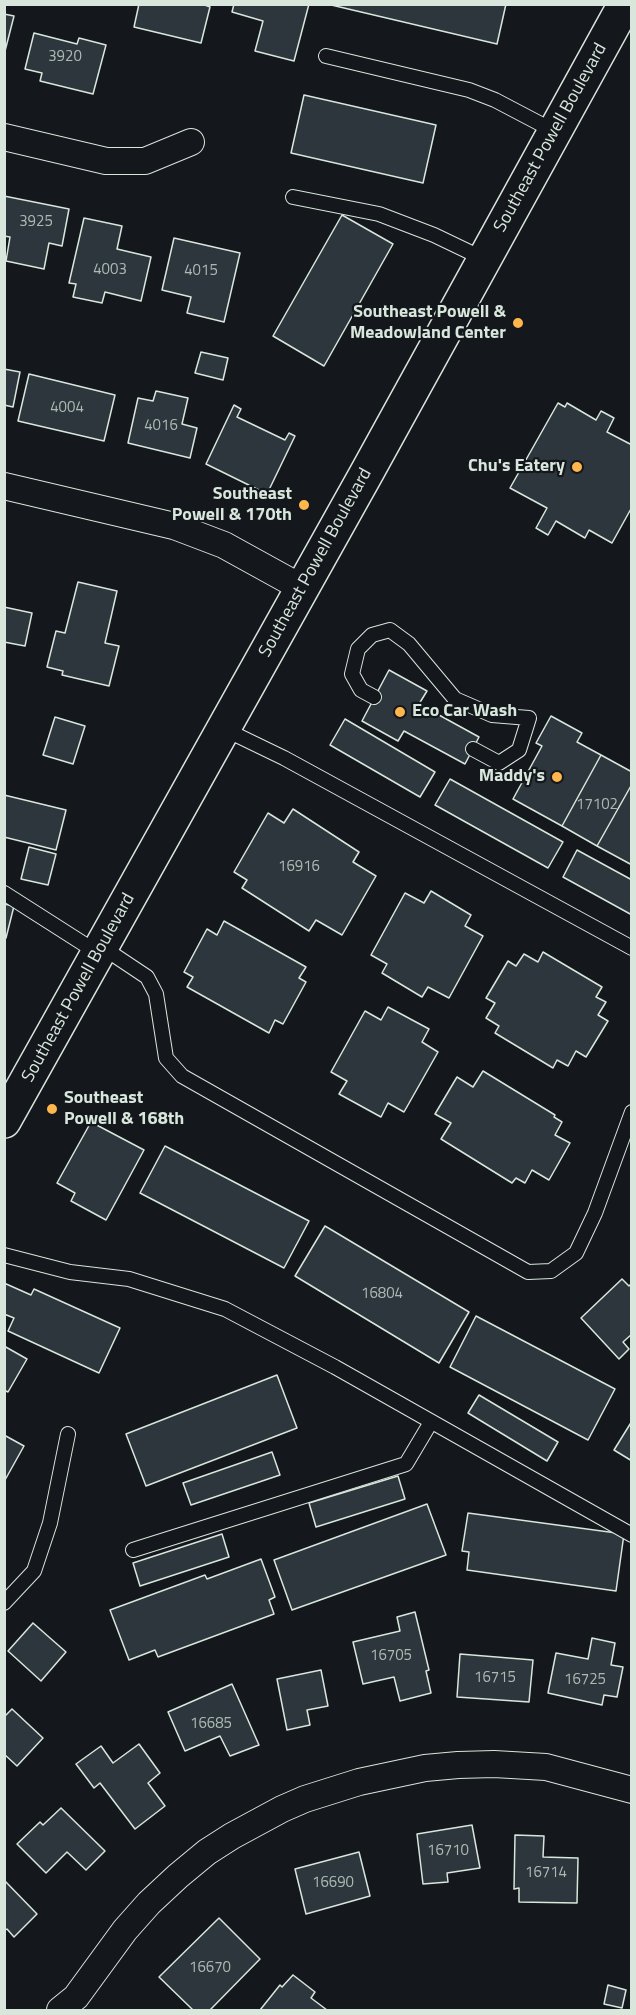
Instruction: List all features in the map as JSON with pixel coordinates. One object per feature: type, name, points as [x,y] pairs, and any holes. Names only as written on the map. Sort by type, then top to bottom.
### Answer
[{"type":"main road","name":"Southeast Powell Boulevard","points":[[4,1120],[224,729],[625,4]]},
{"type":"street","points":[[4,137],[106,161],[145,161],[191,142]]},
{"type":"street","points":[[4,486],[174,526],[224,545],[302,588]]},
{"type":"street","points":[[75,2006],[125,1930],[178,1876],[207,1852],[232,1836],[305,1799],[359,1782],[425,1768],[458,1765],[495,1764],[546,1767],[632,1790]]},
{"type":"lane","points":[[326,56],[469,90],[495,100],[554,130]]},
{"type":"lane","points":[[293,196],[379,214],[434,235],[484,259]]},
{"type":"lane","points":[[374,697],[361,690],[352,674],[358,649],[372,635],[390,630],[409,644],[455,699],[492,715],[529,718],[519,750],[499,763],[473,749]]},
{"type":"lane","points":[[224,729],[284,758],[632,948]]},
{"type":"lane","points":[[4,893],[147,976],[156,994],[166,1058],[182,1076],[528,1272],[551,1271],[576,1253],[595,1213],[632,1112]]},
{"type":"lane","points":[[4,1256],[70,1272],[129,1279],[225,1309],[335,1367],[632,1536]]},
{"type":"lane","points":[[133,1550],[406,1464],[431,1422]]},
{"type":"lane","points":[[4,1603],[34,1571],[50,1523],[68,1434]]},
{"type":"building","points":[[139,4],[202,4],[210,7],[201,43],[134,27]]},
{"type":"building","points":[[234,4],[309,4],[294,61],[255,51],[263,21],[232,12]]},
{"type":"building","points":[[327,4],[506,4],[497,44]]},
{"type":"building","points":[[4,14],[14,16],[4,55]]},
{"type":"building","points":[[34,33],[77,44],[79,38],[106,45],[93,94],[40,81],[42,73],[25,69]]},
{"type":"building","points":[[304,95],[436,125],[423,183],[291,153]]},
{"type":"building","points":[[4,196],[69,209],[62,246],[49,243],[44,269],[6,261],[10,237],[4,236]]},
{"type":"building","points":[[342,215],[393,244],[324,366],[273,336]]},
{"type":"building","points":[[84,218],[122,226],[117,249],[151,257],[141,301],[105,292],[102,303],[73,297],[76,284],[69,283]]},
{"type":"building","points":[[174,238],[240,253],[224,322],[187,313],[191,297],[162,290]]},
{"type":"building","points":[[201,352],[228,358],[223,380],[195,373]]},
{"type":"building","points":[[4,369],[20,372],[13,407],[4,405]]},
{"type":"building","points":[[29,374],[115,395],[104,441],[18,421]]},
{"type":"building","points":[[156,391],[188,398],[182,424],[197,428],[190,458],[128,443],[138,398],[153,401]]},
{"type":"building","name":"Chu's Eatery","points":[[558,403],[565,407],[567,403],[596,420],[601,411],[614,418],[607,432],[632,445],[632,507],[612,543],[589,530],[585,538],[556,521],[548,535],[536,528],[547,508],[510,488]]},
{"type":"building","points":[[234,405],[241,409],[237,417],[285,440],[289,433],[295,436],[267,494],[206,464]]},
{"type":"building","points":[[78,582],[117,591],[105,643],[119,646],[109,686],[62,675],[63,671],[47,667],[56,631],[65,633]]},
{"type":"building","points":[[4,607],[32,613],[25,646],[4,642]]},
{"type":"building","name":"Eco Car Wash","points":[[389,670],[427,691],[419,704],[479,737],[465,764],[404,731],[398,741],[362,721]]},
{"type":"building","name":"Maddy's","points":[[551,716],[582,733],[577,742],[601,755],[562,826],[513,799],[542,746],[536,743]]},
{"type":"building","points":[[55,717],[85,726],[73,764],[43,755]]},
{"type":"building","points":[[345,719],[435,772],[420,797],[330,745]]},
{"type":"building","points":[[601,755],[632,772],[632,784],[597,846],[562,826]]},
{"type":"building","points":[[450,779],[563,842],[548,868],[435,805]]},
{"type":"building","points":[[632,784],[632,865],[597,846]]},
{"type":"building","points":[[4,795],[66,810],[56,850],[4,837]]},
{"type":"building","points":[[293,809],[359,852],[353,862],[376,876],[342,935],[316,920],[309,931],[242,888],[247,880],[234,872],[268,813],[284,823]]},
{"type":"building","points":[[29,847],[56,854],[48,885],[21,879]]},
{"type":"building","points":[[577,850],[632,880],[632,915],[563,877]]},
{"type":"building","points":[[431,891],[471,915],[465,926],[483,936],[449,998],[428,987],[422,997],[382,973],[387,964],[371,955],[405,893],[424,903]]},
{"type":"building","points":[[4,904],[14,906],[6,938],[4,938]]},
{"type":"building","points":[[224,921],[306,967],[299,978],[306,982],[283,1024],[275,1020],[269,1033],[187,987],[193,977],[184,972],[207,929],[217,935]]},
{"type":"building","points":[[543,952],[602,987],[596,997],[606,1002],[598,1015],[608,1021],[586,1057],[576,1051],[568,1066],[557,1060],[553,1068],[495,1033],[499,1026],[486,1018],[495,1003],[486,998],[508,961],[516,966],[524,954],[538,962]]},
{"type":"building","points":[[388,1007],[429,1029],[422,1042],[438,1052],[404,1112],[388,1103],[381,1117],[339,1094],[347,1081],[331,1072],[365,1011],[381,1020]]},
{"type":"building","points":[[483,1071],[555,1115],[554,1117],[562,1122],[555,1135],[570,1143],[549,1180],[532,1170],[525,1183],[516,1178],[512,1183],[441,1139],[451,1123],[435,1114],[457,1077],[473,1087]]},
{"type":"building","points":[[91,1122],[144,1150],[106,1220],[71,1201],[75,1193],[57,1183]]},
{"type":"building","points":[[165,1146],[309,1221],[284,1268],[140,1193]]},
{"type":"building","points":[[325,1226],[469,1312],[439,1363],[295,1276]]},
{"type":"building","points":[[622,1279],[629,1286],[632,1283],[632,1334],[623,1342],[629,1349],[619,1359],[581,1318]]},
{"type":"building","points":[[4,1283],[31,1295],[34,1289],[120,1328],[99,1373],[8,1331],[14,1318],[4,1314]]},
{"type":"building","points":[[476,1316],[615,1389],[588,1440],[450,1367]]},
{"type":"building","points":[[4,1346],[27,1359],[8,1392],[4,1390]]},
{"type":"building","points":[[277,1375],[297,1428],[146,1486],[126,1434]]},
{"type":"building","points":[[479,1395],[558,1442],[547,1461],[468,1413]]},
{"type":"building","points":[[632,1421],[632,1461],[614,1450]]},
{"type":"building","points":[[4,1435],[24,1446],[5,1480],[4,1480]]},
{"type":"building","points":[[272,1452],[280,1475],[191,1505],[183,1483]]},
{"type":"building","points":[[398,1476],[405,1499],[316,1527],[309,1503]]},
{"type":"building","points":[[427,1504],[446,1555],[292,1610],[274,1560]]},
{"type":"building","points":[[468,1513],[624,1534],[616,1591],[467,1570],[469,1552],[462,1551]]},
{"type":"building","points":[[222,1534],[229,1557],[140,1586],[133,1563]]},
{"type":"building","points":[[261,1559],[275,1597],[269,1600],[274,1614],[158,1657],[155,1650],[129,1660],[110,1610],[205,1575],[207,1579]]},
{"type":"building","points":[[415,1612],[429,1670],[426,1671],[431,1693],[400,1701],[394,1677],[363,1684],[353,1642],[400,1631],[397,1617]]},
{"type":"building","points":[[33,1623],[66,1652],[41,1681],[8,1651]]},
{"type":"building","points":[[592,1638],[615,1643],[611,1665],[623,1667],[617,1697],[604,1695],[602,1705],[548,1693],[556,1653],[588,1659]]},
{"type":"building","points":[[460,1654],[533,1660],[529,1702],[457,1697]]},
{"type":"building","points":[[321,1670],[328,1706],[307,1710],[310,1725],[287,1730],[277,1679]]},
{"type":"building","points":[[232,1684],[259,1745],[230,1756],[220,1736],[185,1751],[168,1712]]},
{"type":"building","points":[[12,1709],[43,1738],[17,1766],[4,1754],[4,1717]]},
{"type":"building","points":[[139,1744],[160,1773],[148,1783],[165,1806],[135,1829],[100,1783],[94,1788],[76,1764],[101,1746],[113,1763]]},
{"type":"building","points":[[61,1808],[105,1851],[86,1870],[67,1852],[46,1873],[17,1844],[40,1822],[43,1825]]},
{"type":"building","points":[[472,1825],[480,1868],[447,1873],[448,1882],[423,1884],[417,1834]]},
{"type":"building","points":[[515,1835],[544,1836],[543,1857],[578,1858],[577,1903],[519,1902],[519,1888],[514,1889]]},
{"type":"building","points":[[359,1852],[370,1896],[306,1914],[295,1869]]},
{"type":"building","points":[[4,1880],[37,1914],[14,1937],[7,1929],[4,1931]]},
{"type":"building","points":[[219,1918],[260,1959],[210,2010],[193,2010],[159,1977]]},
{"type":"building","points":[[293,1975],[315,1992],[311,1998],[327,2010],[260,2010],[280,1985],[282,1987]]},
{"type":"building","points":[[608,1985],[626,1990],[622,2008],[604,2004]]},
{"type":"place","name":"Southeast Powell & Meadowland Center","points":[[518,323]]},
{"type":"place","name":"Chu's Eatery","points":[[577,467]]},
{"type":"place","name":"Southeast Powell & 170th","points":[[304,505]]},
{"type":"place","name":"Eco Car Wash","points":[[400,712]]},
{"type":"place","name":"Maddy's","points":[[557,777]]},
{"type":"place","name":"Southeast Powell & 168th","points":[[52,1109]]}]
